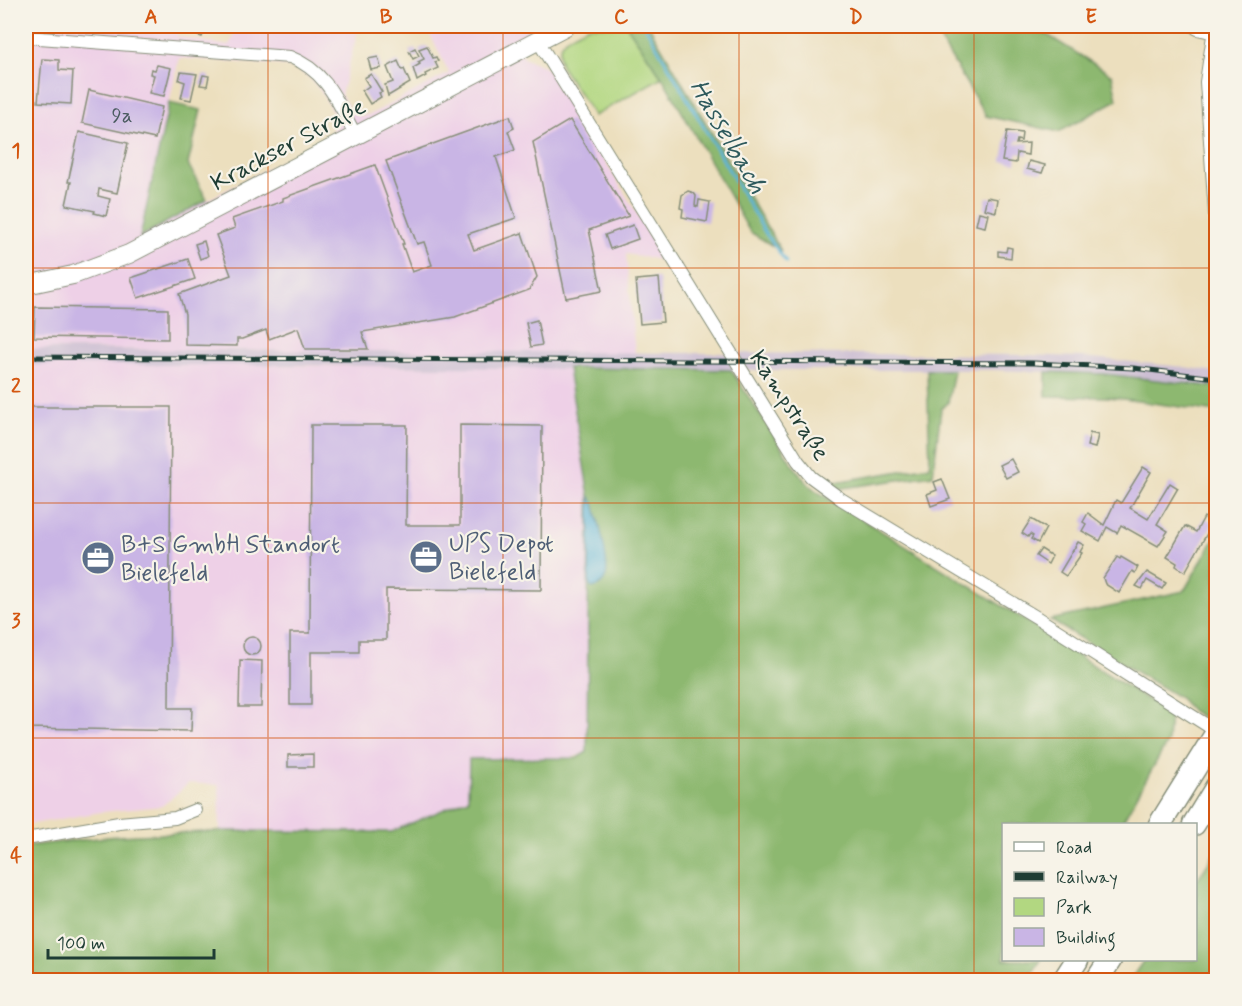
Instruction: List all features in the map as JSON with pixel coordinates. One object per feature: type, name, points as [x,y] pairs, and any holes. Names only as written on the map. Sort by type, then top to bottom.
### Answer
[{"type":"highway","points":[[1161,823],[1213,738]]},
{"type":"highway","points":[[1195,823],[1216,788]]},
{"type":"highway","points":[[1064,981],[1076,961]]},
{"type":"highway","points":[[1098,981],[1109,961]]},
{"type":"street","name":"Krackser Straße","points":[[26,285],[73,275],[129,254],[566,26]]},
{"type":"street","points":[[1210,28],[1206,82],[1216,229]]},
{"type":"street","points":[[26,37],[290,57],[306,63],[318,72],[356,135]]},
{"type":"street","name":"Kampstraße","points":[[538,40],[798,461],[811,477],[841,499],[1035,617],[1213,738]]},
{"type":"street","points":[[26,838],[119,823],[174,818],[195,810]]},
{"type":"shaded area","points":[[26,26],[179,26],[177,36],[228,46],[233,38],[235,26],[359,26],[341,95],[351,111],[362,116],[371,114],[449,73],[426,26],[541,26],[514,42],[525,59],[544,66],[552,75],[666,261],[626,254],[635,353],[26,349],[29,328],[26,328]],"holes":[[[179,58],[280,65],[296,69],[310,78],[321,91],[334,115],[335,127],[327,137],[140,236]]]},
{"type":"shaded area","points":[[26,349],[1023,355],[1081,357],[1216,372],[1216,387],[1104,374],[992,370],[637,370],[304,365],[26,365]]},
{"type":"shaded area","points":[[75,363],[568,368],[589,496],[587,752],[468,798],[391,833],[220,832],[219,785],[189,783],[162,806],[101,812],[26,825],[26,365]]},
{"type":"green space","points":[[589,26],[627,26],[662,77],[594,116],[561,66],[559,57],[559,50],[564,40]]},
{"type":"green space","points":[[627,26],[649,26],[781,251],[750,232],[662,77]]},
{"type":"green space","points":[[932,26],[1033,26],[1112,75],[1117,100],[1059,132],[986,116]]},
{"type":"green space","points":[[169,103],[201,110],[188,164],[207,200],[140,237]]},
{"type":"green space","points":[[568,368],[731,370],[793,465],[816,491],[1030,623],[1170,714],[1168,741],[1122,823],[1002,823],[1002,961],[1040,961],[1028,980],[26,980],[26,846],[117,836],[227,831],[391,832],[468,799],[469,759],[577,758],[587,752],[589,496]]},
{"type":"green space","points":[[927,370],[954,370],[948,403],[941,409],[933,475],[836,489],[830,483],[930,466]]},
{"type":"green space","points":[[1046,372],[1104,374],[1216,387],[1216,412],[1109,397],[1046,396]]},
{"type":"green space","points":[[1216,536],[1216,697],[1204,718],[1192,711],[1180,698],[1050,620],[1184,591]]},
{"type":"green space","points":[[1216,851],[1216,980],[1130,980],[1143,961],[1197,961],[1197,880]]},
{"type":"water","points":[[590,497],[594,503],[601,530],[607,570],[602,583],[592,588],[589,585]]},
{"type":"building","points":[[187,26],[206,26],[202,37],[185,31]]},
{"type":"building","points":[[427,46],[433,58],[436,57],[438,61],[435,62],[438,68],[417,81],[413,68],[424,59],[419,49]]},
{"type":"building","points":[[415,48],[419,56],[413,59],[409,51]]},
{"type":"building","points":[[378,57],[381,68],[371,70],[368,59]]},
{"type":"building","points":[[42,59],[59,60],[59,70],[73,71],[71,104],[38,102]]},
{"type":"building","points":[[398,61],[410,83],[388,96],[385,85],[393,82],[387,67]]},
{"type":"building","points":[[157,65],[171,68],[164,96],[149,93],[154,75],[150,74],[151,69],[155,70]]},
{"type":"building","points":[[181,72],[197,74],[191,100],[181,98],[185,82],[179,80]]},
{"type":"building","points":[[371,74],[382,92],[379,93],[381,97],[370,104],[362,91],[369,86],[364,78]]},
{"type":"building","points":[[203,75],[209,76],[207,86],[200,85]]},
{"type":"building","points":[[26,81],[33,81],[28,149],[26,148]]},
{"type":"building","points":[[89,90],[162,107],[155,139],[82,123]]},
{"type":"building","points":[[510,116],[514,128],[508,131],[515,150],[496,157],[516,218],[468,234],[474,250],[522,233],[537,277],[529,290],[455,317],[362,332],[368,349],[305,349],[298,328],[269,339],[266,330],[237,339],[237,346],[185,345],[185,314],[179,294],[231,275],[216,235],[235,228],[232,219],[375,165],[412,272],[432,265],[424,242],[417,244],[386,161]]},
{"type":"building","points":[[570,120],[629,216],[589,230],[602,291],[566,298],[533,142]]},
{"type":"building","points":[[1007,131],[1022,133],[1021,141],[1017,140],[1016,144],[1029,143],[1028,155],[1017,153],[1016,163],[1002,161]]},
{"type":"building","points":[[79,132],[128,143],[117,193],[99,189],[98,196],[110,199],[106,216],[94,213],[95,211],[66,205],[71,182],[68,182]]},
{"type":"building","points":[[1029,161],[1045,165],[1042,173],[1027,169]]},
{"type":"building","points":[[688,191],[696,196],[695,206],[698,207],[699,200],[710,202],[707,222],[682,217],[683,209],[680,208],[682,195]]},
{"type":"building","points":[[987,197],[998,199],[996,212],[984,209]]},
{"type":"building","points":[[979,212],[988,214],[985,227],[976,225]]},
{"type":"building","points":[[633,225],[638,239],[610,249],[605,235]]},
{"type":"building","points":[[204,241],[208,256],[200,259],[195,244]]},
{"type":"building","points":[[1007,247],[1012,248],[1011,258],[998,256],[998,251],[1006,252]]},
{"type":"building","points":[[188,259],[195,279],[138,298],[131,278]]},
{"type":"building","points":[[659,278],[663,322],[640,324],[636,280]]},
{"type":"building","points":[[35,307],[168,309],[168,339],[34,337]]},
{"type":"building","points":[[537,320],[542,345],[531,347],[526,323]]},
{"type":"building","name":"B+S GmbH Standort Bielefeld","points":[[29,407],[171,407],[169,708],[192,708],[191,731],[26,728],[26,410]]},
{"type":"building","name":"UPS Depot Bielefeld","points":[[311,425],[407,425],[406,525],[460,525],[460,425],[542,426],[541,590],[386,589],[386,640],[359,640],[359,652],[311,652],[311,705],[290,705],[290,633],[310,633]]},
{"type":"building","points":[[1090,433],[1098,435],[1095,448],[1087,446]]},
{"type":"building","points":[[1011,459],[1018,472],[1006,478],[999,465]]},
{"type":"building","points":[[1143,467],[1151,472],[1130,508],[1148,519],[1170,483],[1178,488],[1157,524],[1168,531],[1158,546],[1121,525],[1117,533],[1107,527],[1100,541],[1082,531],[1086,524],[1083,522],[1088,513],[1104,525],[1116,500],[1121,503]]},
{"type":"building","points":[[942,479],[950,499],[931,506],[927,494],[937,490],[934,482]]},
{"type":"building","points":[[1204,517],[1213,523],[1185,572],[1167,557],[1185,526],[1196,532]]},
{"type":"building","points":[[1031,519],[1046,528],[1038,543],[1031,539],[1033,536],[1030,534],[1028,537],[1022,533]]},
{"type":"building","points":[[1078,542],[1084,545],[1080,552],[1082,553],[1066,576],[1060,572]]},
{"type":"building","points":[[1041,549],[1052,556],[1048,564],[1036,556]]},
{"type":"building","points":[[1117,557],[1138,567],[1135,573],[1132,571],[1119,593],[1105,584],[1103,578]]},
{"type":"building","points":[[1147,572],[1166,583],[1162,589],[1147,580],[1142,589],[1136,586]]},
{"type":"building","points":[[252,637],[258,640],[261,646],[258,652],[252,655],[246,652],[243,646],[246,640]]},
{"type":"building","points":[[240,660],[262,661],[261,707],[239,707]]},
{"type":"building","points":[[313,754],[313,767],[288,767],[288,755]]},
{"type":"waterway","name":"Hasselbach","points":[[645,26],[766,234],[786,262]]},
{"type":"railway","points":[[26,357],[1034,363],[1133,368],[1216,378]]},
{"type":"place","name":"UPS Depot Bielefeld","points":[[426,557]]},
{"type":"place","name":"B+S GmbH Standort Bielefeld","points":[[98,558]]}]
